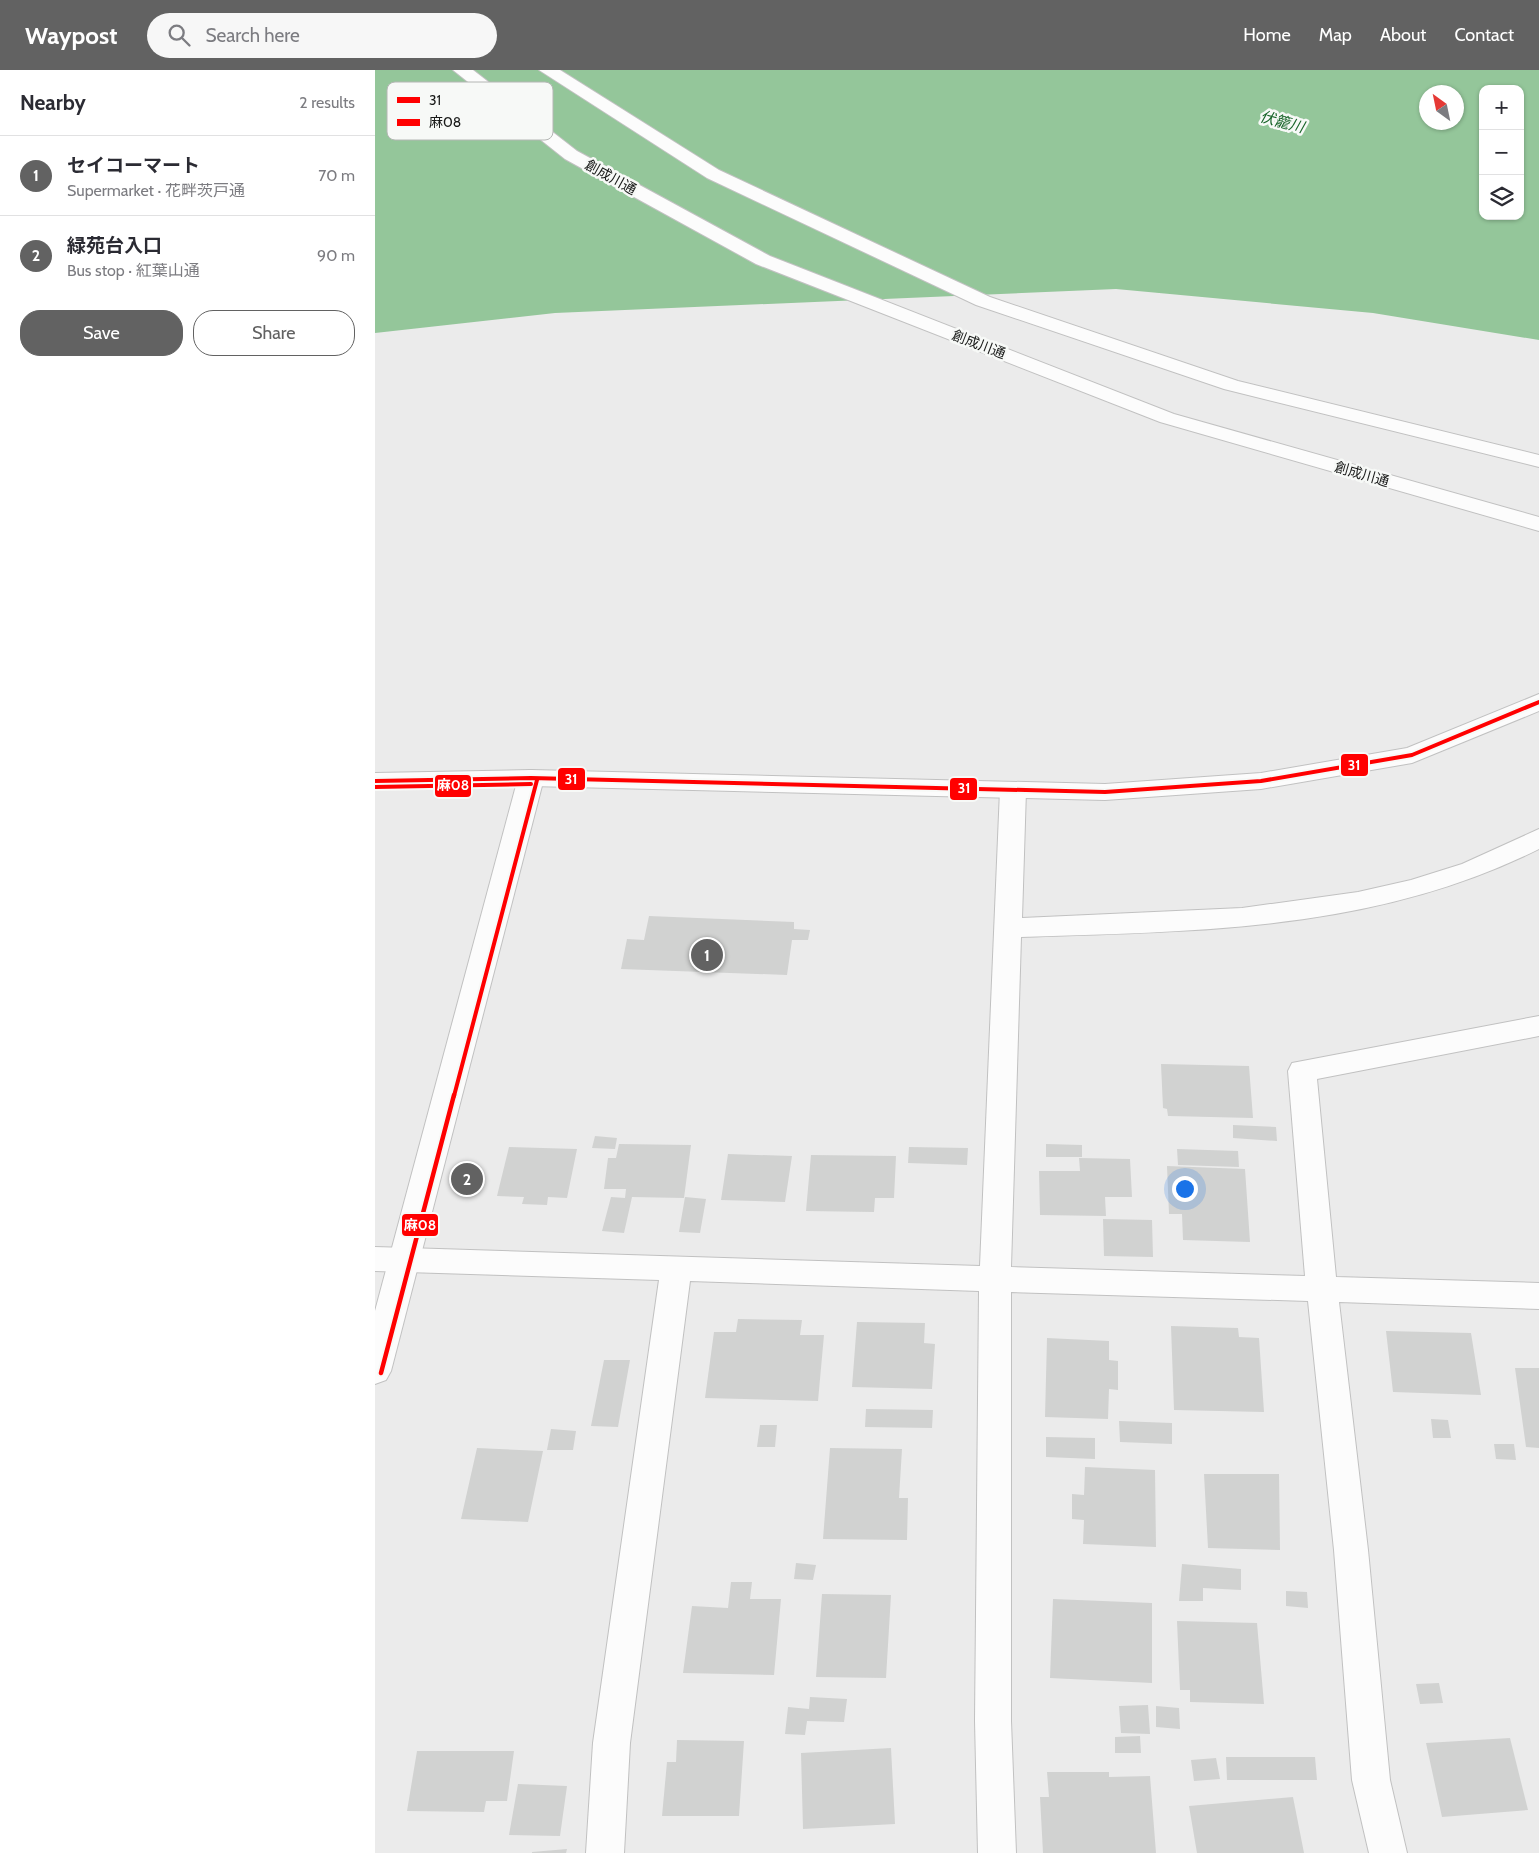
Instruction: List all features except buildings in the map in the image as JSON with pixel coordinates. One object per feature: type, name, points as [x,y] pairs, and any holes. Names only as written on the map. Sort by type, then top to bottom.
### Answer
[{"type":"main road","name":"創成川通","points":[[462,70],[477,82]]},
{"type":"main road","points":[[548,70],[713,174],[974,297],[1231,385],[1539,461]]},
{"type":"main road","name":"創成川通","points":[[552,140],[571,155],[763,260],[1167,418],[1539,524]]},
{"type":"main road","points":[[375,781],[531,778],[1105,792],[1261,781],[1412,755],[1539,702]]},
{"type":"main road","points":[[375,1371],[389,1260],[531,778]]},
{"type":"main road","points":[[997,1853],[993,1721],[995,1279],[1013,790]]},
{"type":"main road","points":[[1008,928],[1222,919],[1341,906],[1471,870],[1539,838]]},
{"type":"main road","points":[[1388,1853],[1371,1780],[1351,1550],[1322,1290],[1302,1071],[1539,1026]]},
{"type":"main road","points":[[389,1260],[1539,1296]]},
{"type":"main road","points":[[605,1853],[605,1803],[616,1695],[637,1562],[677,1269]]},
{"type":"water","name":"伏籠川","points":[[375,70],[1539,70],[1539,340],[1373,313],[1116,289],[555,313],[375,333]]},
{"type":"transit line","name":"31","points":[[375,781],[531,778],[1105,792],[1261,781],[1412,755],[1539,702]]},
{"type":"transit line","name":"麻08","points":[[381,1373],[537,780]]},
{"type":"transit line","name":"麻08","points":[[375,787],[531,784]]},
{"type":"place","name":"セイコーマート","points":[[707,955]]},
{"type":"place","name":"緑苑台入口","points":[[467,1179]]}]
